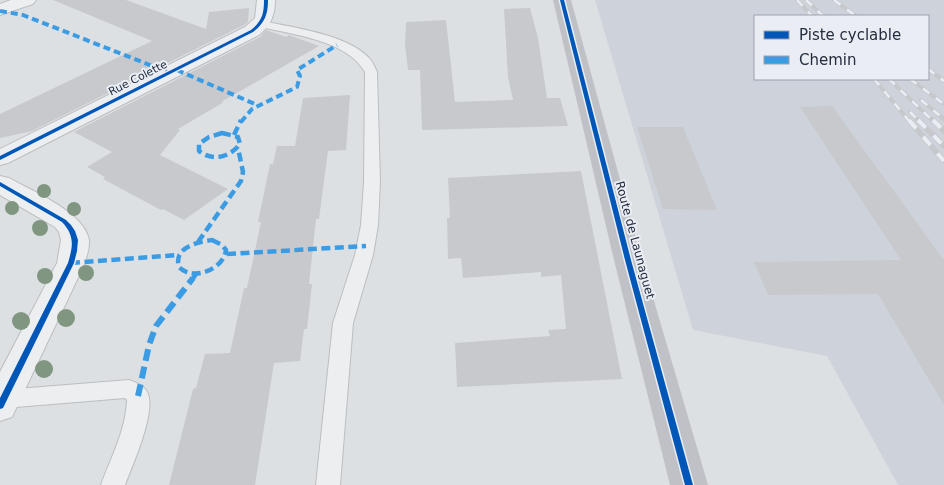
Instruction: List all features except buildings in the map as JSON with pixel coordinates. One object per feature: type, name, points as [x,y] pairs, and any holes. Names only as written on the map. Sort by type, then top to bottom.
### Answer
[{"type":"main road","name":"Route de Launaguet","points":[[562,0],[628,260],[689,485]]},
{"type":"street","points":[[262,24],[266,16],[266,0]]},
{"type":"street","points":[[0,10],[16,1]]},
{"type":"street","name":"Rue Colette","points":[[0,158],[170,73],[262,24]]},
{"type":"street","points":[[0,184],[64,222],[72,229],[75,238],[71,262],[2,402]]},
{"type":"lane","points":[[262,24],[347,48],[369,64],[371,72],[371,213],[360,270],[348,300],[343,323],[328,485]]},
{"type":"lane","points":[[2,402],[129,389],[138,396],[139,406],[133,429],[112,485]]},
{"type":"shaded area","points":[[595,0],[944,0],[944,485],[898,485],[827,356],[693,330]]},
{"type":"railway","points":[[797,0],[811,15]]},
{"type":"railway","points":[[806,0],[822,15]]},
{"type":"railway","points":[[834,0],[855,15]]},
{"type":"railway","points":[[929,70],[944,81]]},
{"type":"railway","points":[[875,80],[910,122]]},
{"type":"railway","points":[[890,80],[934,122]]},
{"type":"railway","points":[[911,80],[944,104]]},
{"type":"railway","points":[[921,100],[944,119]]},
{"type":"railway","points":[[910,112],[944,146]]},
{"type":"railway","points":[[909,120],[944,161]]},
{"type":"railway","points":[[933,120],[944,131]]},
{"type":"marked path","points":[[0,11],[23,15],[170,73]]},
{"type":"marked path","points":[[234,135],[245,115],[260,104],[297,87],[300,76],[297,70],[337,45]]},
{"type":"marked path","points":[[177,70],[257,105]]},
{"type":"marked path","points":[[222,133],[238,137],[240,144],[236,149],[221,157],[209,157],[199,151],[199,144],[209,137],[222,133]]},
{"type":"marked path","points":[[198,242],[241,181],[243,172],[238,148]]},
{"type":"marked path","points":[[212,240],[222,245],[226,250],[226,256],[221,262],[206,272],[196,274],[182,271],[178,264],[182,251],[195,243],[212,240]]},
{"type":"marked path","points":[[227,254],[366,246]]},
{"type":"marked path","points":[[71,263],[179,255]]},
{"type":"marked path","points":[[138,396],[149,345],[156,326],[196,274]]},
{"type":"cycle path","points":[[0,158],[252,31],[264,18],[266,0]]},
{"type":"cycle path","points":[[562,0],[628,260],[689,485]]},
{"type":"cycle path","points":[[0,184],[64,221],[72,231],[75,240],[71,263],[0,406]]}]
